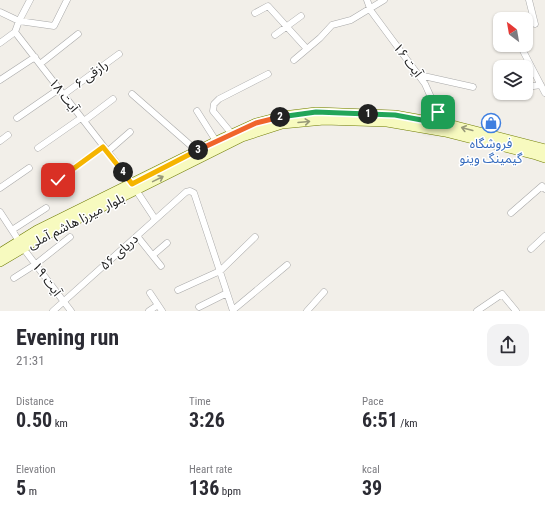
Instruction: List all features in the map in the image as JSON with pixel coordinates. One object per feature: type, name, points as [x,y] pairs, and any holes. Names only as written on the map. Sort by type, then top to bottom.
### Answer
[{"type":"main road","name":"بلوار میرزا هاشم آملی","points":[[189,159],[197,151],[256,123],[283,116],[316,112],[395,115],[443,124],[545,158]]},
{"type":"main road","name":"بلوار میرزا هاشم آملی","points":[[0,262],[37,230],[134,187],[189,159],[242,137],[282,124],[324,120],[387,122],[545,149]]},
{"type":"main road","name":"بلوار میرزا هاشم آملی","points":[[0,254],[21,245]]},
{"type":"street","points":[[0,43],[15,32],[30,0]]},
{"type":"street","points":[[0,12],[19,21],[54,26],[67,0]]},
{"type":"street","name":"آیت ۱۶","points":[[367,0],[370,8],[425,84],[443,124]]},
{"type":"street","points":[[294,60],[320,38],[332,25],[351,20],[384,0]]},
{"type":"street","points":[[529,0],[535,24]]},
{"type":"street","points":[[256,14],[268,6],[307,49]]},
{"type":"street","points":[[275,35],[301,16]]},
{"type":"street","name":"آیت ۱۸","points":[[15,32],[134,187],[155,219]]},
{"type":"street","points":[[40,64],[78,34]]},
{"type":"street","points":[[524,52],[545,94]]},
{"type":"street","name":"رازقی ۶","points":[[63,95],[119,54]]},
{"type":"street","points":[[0,80],[35,57]]},
{"type":"street","points":[[232,134],[213,111],[214,104],[219,99],[268,74]]},
{"type":"street","points":[[418,75],[473,87]]},
{"type":"street","points":[[533,86],[541,85]]},
{"type":"street","points":[[17,118],[59,89]]},
{"type":"street","points":[[132,94],[197,151]]},
{"type":"street","points":[[38,148],[83,120],[112,99]]},
{"type":"street","points":[[197,111],[216,141]]},
{"type":"street","points":[[58,180],[130,132]]},
{"type":"street","points":[[0,141],[8,136]]},
{"type":"street","points":[[0,188],[29,168]]},
{"type":"street","points":[[511,213],[542,186],[545,189]]},
{"type":"street","name":"دریای ۵۶","points":[[53,311],[155,219],[186,192],[190,191],[194,193],[220,271]]},
{"type":"street","points":[[12,230],[46,208]]},
{"type":"street","name":"آیت ۱۹","points":[[0,212],[21,245],[71,311]]},
{"type":"street","points":[[137,236],[161,266]]},
{"type":"street","points":[[531,249],[545,236]]},
{"type":"street","points":[[14,278],[36,264],[70,237]]},
{"type":"street","points":[[178,290],[220,271],[255,237]]},
{"type":"street","points":[[153,255],[167,243]]},
{"type":"street","points":[[220,271],[233,311],[287,265]]},
{"type":"street","points":[[307,311],[324,292]]},
{"type":"street","points":[[150,293],[162,311]]},
{"type":"street","points":[[199,307],[227,293]]},
{"type":"street","points":[[477,311],[502,294],[516,311]]},
{"type":"street","points":[[149,311],[158,305]]},
{"type":"place","name":"فروشگاه گیمینگ وینو","points":[[491,123]]},
{"type":"route","points":[[58,180],[103,147],[132,184],[256,123],[283,116],[316,112],[395,115],[443,124],[438,112]]}]
